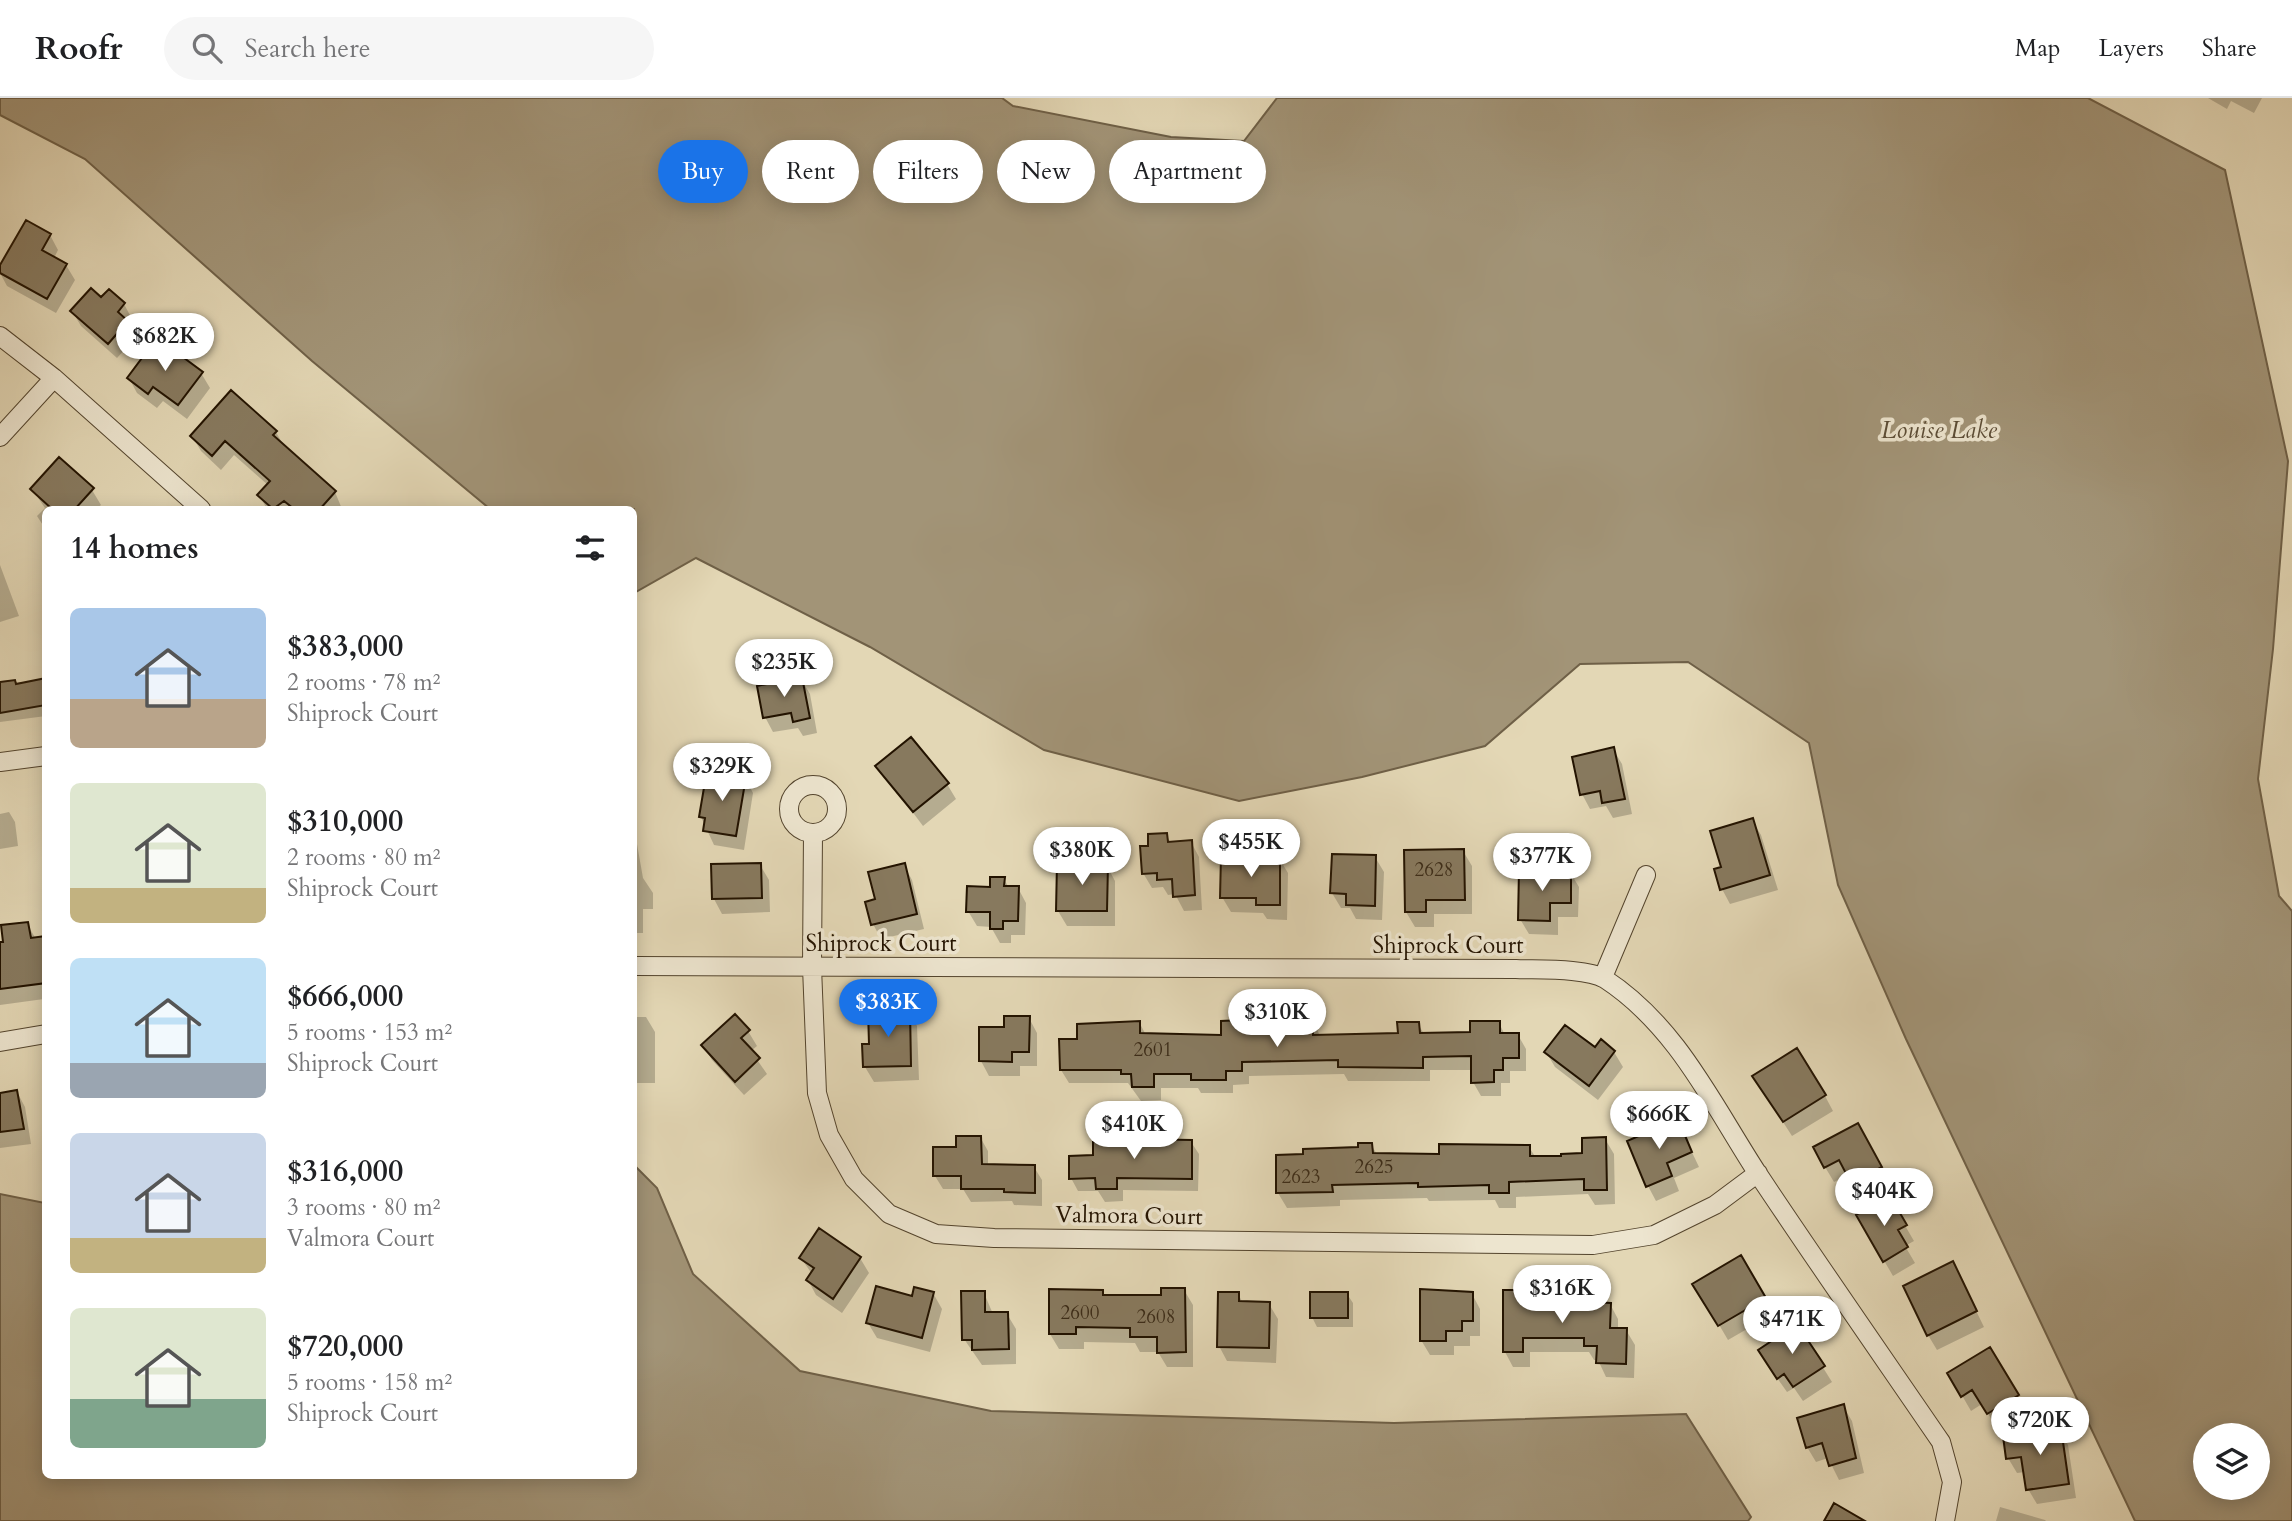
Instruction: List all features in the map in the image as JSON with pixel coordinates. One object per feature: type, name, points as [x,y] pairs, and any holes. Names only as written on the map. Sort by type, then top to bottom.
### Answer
[{"type":"street","points":[[0,336],[54,378],[198,506]]},
{"type":"street","points":[[0,437],[54,378]]},
{"type":"street","points":[[0,762],[42,757]]},
{"type":"street","name":"Valmora Court","points":[[813,833],[812,967],[817,1093],[829,1135],[854,1179],[889,1214],[936,1234],[994,1238],[1593,1245],[1654,1234],[1715,1205],[1758,1173]]},
{"type":"street","points":[[1646,875],[1603,977],[1645,1011],[1681,1051],[1758,1173],[1941,1442],[1951,1482],[1945,1521]]},
{"type":"street","name":"Shiprock Court","points":[[637,966],[1516,970],[1563,971],[1603,977]]},
{"type":"street","points":[[0,1042],[42,1035]]},
{"type":"water","name":"Louise Lake","points":[[0,98],[1002,98],[1013,106],[1171,137],[1226,140],[1109,140],[1109,203],[1266,203],[1266,140],[1245,140],[1277,98],[2088,98],[2225,170],[2288,461],[2273,649],[2258,779],[2279,896],[2292,911],[2292,1521],[2135,1521],[1906,1039],[1838,885],[1809,743],[1688,662],[1580,664],[1485,746],[1362,777],[1239,801],[1044,750],[870,647],[696,558],[637,591],[637,506],[486,506],[312,361],[85,159],[0,115]]},
{"type":"water","points":[[637,1168],[657,1188],[693,1274],[800,1371],[991,1411],[1394,1423],[1686,1414],[1751,1517],[1748,1521],[0,1521],[0,1194],[42,1202],[42,1479],[637,1479]]},
{"type":"building","points":[[26,220],[51,234],[42,250],[67,264],[47,299],[0,273],[0,265]]},
{"type":"building","points":[[91,288],[101,297],[109,289],[125,303],[118,312],[128,321],[108,344],[70,311]]},
{"type":"building","points":[[157,338],[203,372],[178,405],[153,387],[148,394],[127,378]]},
{"type":"building","points":[[231,390],[277,431],[273,435],[336,491],[323,506],[290,506],[284,501],[277,506],[270,506],[257,495],[270,481],[225,441],[212,456],[190,436]]},
{"type":"building","points":[[59,457],[94,488],[78,506],[49,506],[30,489]]},
{"type":"building","points":[[802,677],[810,718],[793,722],[791,713],[763,718],[757,686]]},
{"type":"building","points":[[42,679],[42,706],[0,713],[0,682],[15,680],[16,684]]},
{"type":"building","points":[[911,737],[949,783],[913,812],[875,766]]},
{"type":"building","points":[[1614,747],[1625,799],[1602,803],[1600,791],[1580,795],[1572,757]]},
{"type":"building","points":[[707,770],[746,777],[736,836],[703,831],[705,818],[699,817]]},
{"type":"building","points":[[1753,818],[1770,875],[1720,890],[1714,869],[1721,867],[1710,831]]},
{"type":"building","points":[[1167,833],[1168,842],[1192,840],[1195,895],[1173,897],[1172,879],[1157,880],[1157,873],[1142,874],[1140,846],[1148,846],[1148,834]]},
{"type":"building","points":[[1464,849],[1465,900],[1426,900],[1426,912],[1405,912],[1404,850]]},
{"type":"building","points":[[1332,854],[1376,855],[1375,906],[1346,905],[1346,894],[1330,893]]},
{"type":"building","points":[[1221,856],[1280,856],[1280,905],[1256,905],[1256,898],[1220,898]]},
{"type":"building","points":[[761,863],[762,898],[712,899],[711,864]]},
{"type":"building","points":[[905,863],[917,914],[871,925],[865,902],[875,899],[868,872]]},
{"type":"building","points":[[1057,863],[1108,864],[1107,911],[1056,911]]},
{"type":"building","points":[[1519,870],[1571,871],[1571,903],[1550,903],[1550,921],[1518,920]]},
{"type":"building","points":[[990,877],[1005,877],[1004,886],[1019,886],[1018,921],[1003,921],[1003,929],[990,929],[990,912],[966,912],[967,886],[990,887]]},
{"type":"building","points":[[28,922],[31,938],[42,937],[42,984],[0,989],[0,942],[3,942],[1,925]]},
{"type":"building","points":[[910,1009],[911,1066],[863,1067],[862,1044],[869,1044],[868,1010]]},
{"type":"building","points":[[735,1014],[750,1030],[741,1038],[760,1058],[735,1082],[701,1045]]},
{"type":"building","points":[[1004,1016],[1030,1016],[1029,1052],[1012,1052],[1012,1062],[979,1061],[979,1027],[1004,1027]]},
{"type":"building","points":[[1283,1016],[1313,1016],[1313,1035],[1398,1033],[1397,1022],[1419,1022],[1420,1033],[1470,1032],[1470,1021],[1500,1021],[1500,1033],[1519,1033],[1519,1058],[1503,1058],[1503,1070],[1494,1070],[1494,1082],[1471,1083],[1471,1056],[1423,1057],[1423,1068],[1338,1067],[1338,1060],[1242,1062],[1242,1071],[1226,1071],[1226,1080],[1191,1080],[1191,1074],[1154,1074],[1154,1087],[1132,1087],[1131,1074],[1121,1074],[1121,1070],[1060,1070],[1059,1039],[1077,1039],[1077,1024],[1140,1021],[1140,1033],[1221,1035],[1221,1021],[1242,1020],[1242,1026],[1283,1025]]},
{"type":"building","points":[[1565,1025],[1595,1047],[1601,1039],[1615,1051],[1589,1086],[1544,1052]]},
{"type":"building","points":[[1797,1048],[1826,1095],[1783,1122],[1752,1076]]},
{"type":"building","points":[[17,1090],[24,1129],[0,1132],[0,1093]]},
{"type":"building","points":[[1678,1119],[1692,1152],[1667,1163],[1672,1176],[1646,1187],[1627,1141]]},
{"type":"building","points":[[1858,1123],[1882,1167],[1851,1183],[1839,1160],[1824,1168],[1813,1147]]},
{"type":"building","points":[[956,1136],[981,1136],[982,1164],[1035,1165],[1035,1193],[1004,1192],[1004,1189],[961,1189],[961,1176],[933,1176],[933,1147],[956,1147]]},
{"type":"building","points":[[1606,1137],[1607,1190],[1584,1190],[1584,1179],[1509,1182],[1509,1193],[1489,1193],[1489,1185],[1418,1187],[1418,1183],[1332,1185],[1333,1192],[1276,1193],[1276,1155],[1303,1154],[1303,1149],[1358,1147],[1358,1143],[1372,1143],[1373,1153],[1439,1154],[1439,1144],[1530,1145],[1530,1156],[1561,1156],[1582,1153],[1582,1138]]},
{"type":"building","points":[[1134,1139],[1192,1140],[1192,1179],[1117,1178],[1117,1189],[1096,1189],[1095,1178],[1069,1179],[1069,1156],[1093,1155],[1093,1142]]},
{"type":"building","points":[[1890,1196],[1907,1225],[1898,1230],[1908,1247],[1883,1262],[1856,1215]]},
{"type":"building","points":[[819,1228],[861,1257],[833,1299],[806,1280],[814,1268],[799,1258]]},
{"type":"building","points":[[1741,1255],[1766,1298],[1718,1326],[1692,1284]]},
{"type":"building","points":[[1953,1261],[1977,1311],[1927,1336],[1903,1286]]},
{"type":"building","points":[[876,1286],[912,1296],[914,1287],[934,1292],[922,1338],[866,1323]]},
{"type":"building","points":[[1161,1288],[1185,1288],[1186,1352],[1157,1353],[1157,1337],[1130,1337],[1130,1328],[1076,1327],[1076,1334],[1049,1334],[1049,1289],[1103,1290],[1103,1295],[1161,1295]]},
{"type":"building","points":[[1420,1289],[1473,1292],[1473,1321],[1462,1321],[1462,1331],[1446,1331],[1446,1341],[1420,1341]]},
{"type":"building","points":[[1503,1290],[1525,1290],[1525,1299],[1611,1303],[1610,1328],[1627,1328],[1626,1364],[1596,1363],[1597,1346],[1584,1346],[1584,1338],[1523,1338],[1523,1352],[1503,1352]]},
{"type":"building","points":[[961,1291],[985,1291],[985,1312],[1008,1312],[1009,1349],[972,1350],[972,1340],[962,1340]]},
{"type":"building","points":[[1218,1292],[1239,1292],[1239,1301],[1270,1302],[1269,1348],[1217,1347]]},
{"type":"building","points":[[1310,1292],[1348,1292],[1348,1318],[1310,1318]]},
{"type":"building","points":[[1797,1324],[1825,1366],[1793,1387],[1784,1374],[1777,1379],[1758,1350]]},
{"type":"building","points":[[1990,1347],[2019,1395],[1987,1414],[1972,1390],[1961,1397],[1947,1373]]},
{"type":"building","points":[[1844,1404],[1856,1458],[1829,1466],[1822,1443],[1806,1448],[1797,1418]]},
{"type":"building","points":[[2061,1428],[2069,1484],[2026,1490],[2021,1457],[2006,1459],[2003,1436]]},
{"type":"building","points":[[1834,1503],[1865,1521],[1824,1521]]}]
